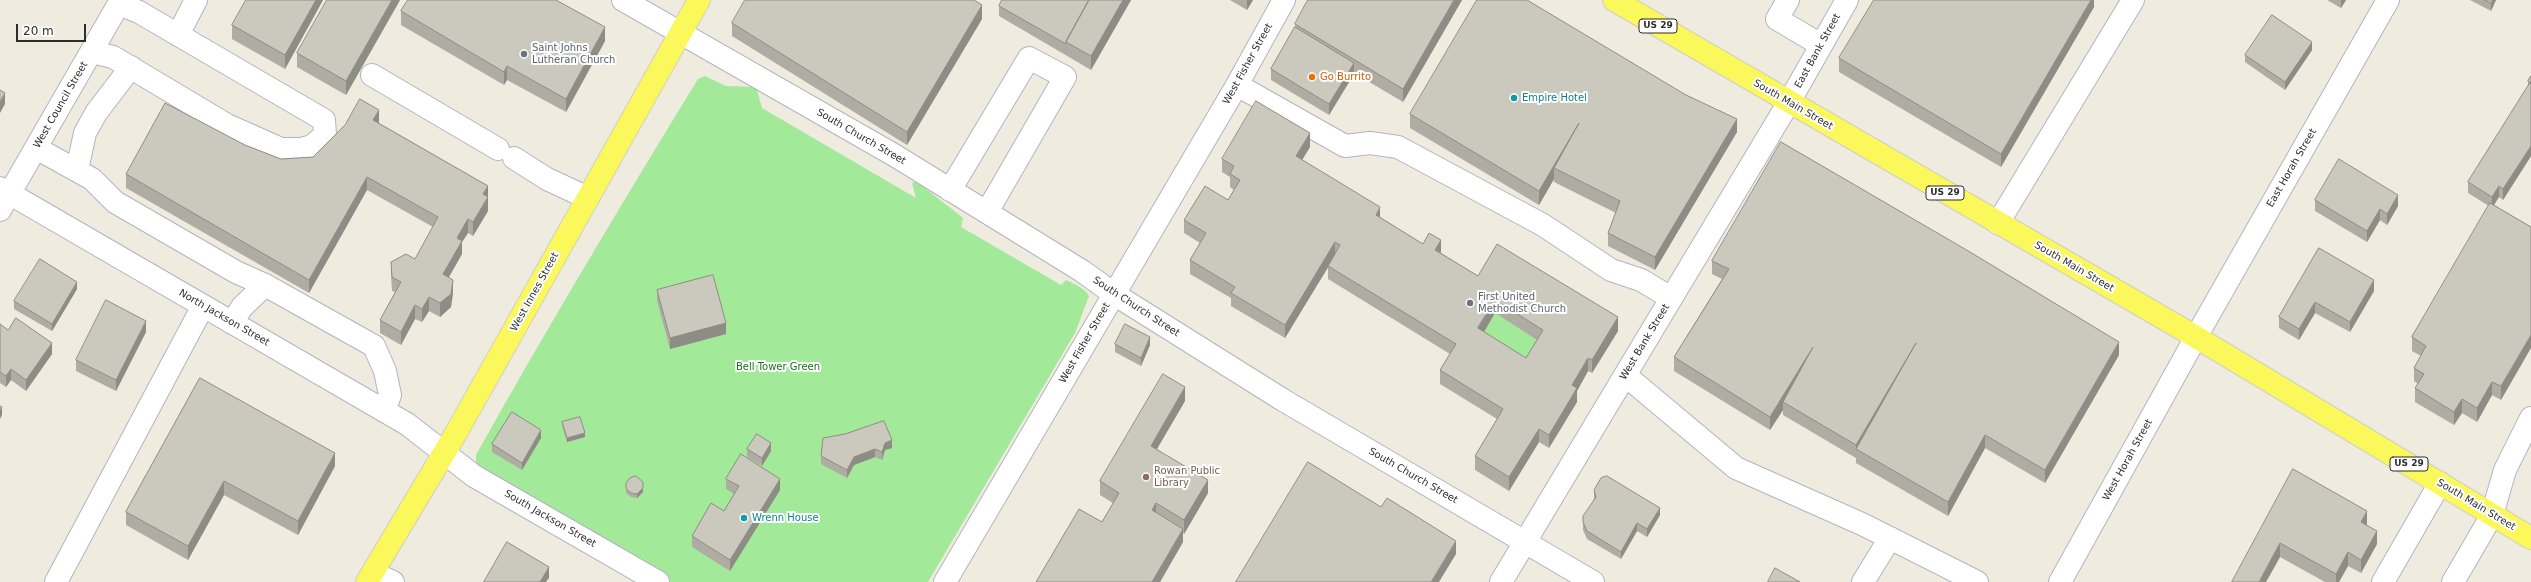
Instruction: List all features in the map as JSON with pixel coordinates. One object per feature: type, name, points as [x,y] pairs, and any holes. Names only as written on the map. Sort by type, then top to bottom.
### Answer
[{"type":"main road","name":"West Innes Street","points":[[370,578],[444,454],[699,0]]},
{"type":"main road","name":"South Main Street","points":[[1614,0],[2196,337],[2492,514],[2529,532]]},
{"type":"street","points":[[178,35],[196,0]]},
{"type":"street","name":"South Church Street","points":[[623,0],[894,155],[1082,271],[1114,294],[1282,400],[1592,582]]},
{"type":"street","name":"West Fisher Street","points":[[945,582],[1237,85],[1284,0]]},
{"type":"street","points":[[1788,0],[1776,19],[1821,46]]},
{"type":"street","name":"East Bank Street","points":[[1789,102],[1847,0]]},
{"type":"street","points":[[1998,223],[2134,0]]},
{"type":"street","name":"East Horah Street","points":[[2196,337],[2388,0]]},
{"type":"street","points":[[92,52],[113,57],[227,125],[281,149],[301,149],[312,146],[325,135],[324,120],[120,2]]},
{"type":"street","name":"West Council Street","points":[[3,197],[36,148],[120,2]]},
{"type":"street","points":[[950,190],[1029,58],[1065,77],[987,212]]},
{"type":"street","points":[[77,170],[85,133],[96,112],[131,67]]},
{"type":"street","points":[[372,75],[547,179],[588,198]]},
{"type":"street","points":[[1237,85],[1345,146],[1370,143],[1398,147],[1543,225],[1611,270],[1641,280],[1671,298]]},
{"type":"street","name":"West Bank Street","points":[[1501,582],[1524,541],[1789,102]]},
{"type":"street","points":[[36,148],[92,179],[115,202],[236,272],[265,285],[374,346],[385,372],[390,395],[384,411]]},
{"type":"street","name":"North Jackson Street","points":[[3,197],[203,306],[384,411],[406,424],[444,454]]},
{"type":"street","points":[[232,323],[242,307],[265,285]]},
{"type":"street","points":[[56,582],[203,306]]},
{"type":"street","name":"West Horah Street","points":[[2060,582],[2196,337]]},
{"type":"street","points":[[1625,375],[1736,468],[1790,490],[1977,582]]},
{"type":"street","points":[[2453,582],[2492,514],[2505,470],[2531,418]]},
{"type":"street","name":"South Jackson Street","points":[[444,454],[474,476],[648,579]]},
{"type":"street","points":[[2383,582],[2440,483]]},
{"type":"street","points":[[1863,582],[1890,538]]},
{"type":"street","points":[[370,578],[393,582]]},
{"type":"green space","name":"Bell Tower Green","points":[[705,76],[726,86],[756,87],[762,108],[916,198],[912,183],[916,181],[963,218],[961,227],[1061,285],[1066,280],[1082,288],[1089,296],[1075,333],[928,582],[663,582],[476,465],[476,455],[557,313],[698,79]]},
{"type":"green space","points":[[1495,313],[1543,343],[1526,372],[1478,342]]},
{"type":"building","points":[[246,0],[316,0],[285,55],[232,25]]},
{"type":"building","points":[[327,0],[392,0],[346,81],[297,53]]},
{"type":"building","name":"Saint Johns Lutheran Church","points":[[408,0],[556,0],[605,27],[566,99],[507,66],[504,72],[401,11]]},
{"type":"building","points":[[745,0],[974,0],[982,5],[907,132],[732,23]]},
{"type":"building","points":[[1002,0],[1089,0],[1066,44],[999,6]]},
{"type":"building","points":[[1089,0],[1123,0],[1091,56],[1066,42]]},
{"type":"building","points":[[1308,0],[1454,0],[1403,89],[1295,24]]},
{"type":"building","points":[[1477,0],[1527,0],[1686,95],[1737,119],[1655,257],[1608,233],[1620,201],[1554,168],[1579,123],[1539,191],[1410,114]]},
{"type":"building","points":[[1874,0],[2091,0],[2001,154],[1839,58]]},
{"type":"building","points":[[2485,0],[2493,0],[2491,3]]},
{"type":"building","points":[[2272,15],[2312,42],[2285,82],[2245,55]]},
{"type":"building","name":"Go Burrito","points":[[1295,27],[1354,63],[1329,104],[1271,69]]},
{"type":"building","points":[[2531,76],[2531,83],[2528,81]]},
{"type":"building","points":[[2530,83],[2531,146],[2503,189],[2499,186],[2492,197],[2468,182]]},
{"type":"building","points":[[0,90],[5,93],[0,102]]},
{"type":"building","points":[[360,99],[379,110],[373,120],[488,186],[483,194],[488,197],[473,222],[468,219],[457,238],[462,241],[443,274],[453,280],[451,294],[440,303],[429,297],[422,309],[415,305],[401,332],[380,320],[401,282],[392,277],[391,262],[406,254],[415,259],[438,217],[367,177],[309,280],[126,174],[165,103],[245,145],[281,159],[313,157],[345,125]]},
{"type":"building","name":"First United Methodist Church","points":[[1256,101],[1310,133],[1296,156],[1380,207],[1376,215],[1423,244],[1429,233],[1441,240],[1435,250],[1478,276],[1497,244],[1618,317],[1592,360],[1588,358],[1572,385],[1577,388],[1549,435],[1539,429],[1509,477],[1475,456],[1503,409],[1440,370],[1456,344],[1328,266],[1340,245],[1335,242],[1285,325],[1231,293],[1235,287],[1190,260],[1206,233],[1184,220],[1205,186],[1228,200],[1240,180],[1230,174],[1234,166],[1222,159]],"holes":[[[1495,300],[1543,330],[1526,358],[1478,328]]]},
{"type":"building","points":[[1781,142],[1970,252],[2119,342],[2045,470],[1985,435],[1948,502],[1856,449],[1916,343],[1856,445],[1783,402],[1813,347],[1770,417],[1674,357],[1729,269],[1712,261]]},
{"type":"building","points":[[2339,159],[2398,195],[2387,214],[2380,209],[2367,231],[2315,200]]},
{"type":"building","points":[[2490,203],[2531,227],[2531,335],[2501,386],[2492,382],[2477,408],[2462,399],[2454,412],[2415,388],[2424,374],[2414,368],[2426,346],[2412,337]]},
{"type":"building","points":[[2319,248],[2374,280],[2350,322],[2315,302],[2299,329],[2279,317]]},
{"type":"building","points":[[40,259],[77,282],[52,324],[14,301]]},
{"type":"building","points":[[713,275],[726,323],[670,338],[657,290]]},
{"type":"building","points":[[106,300],[146,321],[116,380],[76,360]]},
{"type":"building","points":[[16,318],[52,343],[26,380],[11,369],[6,376],[0,372],[0,324],[8,330]]},
{"type":"building","points":[[1125,324],[1150,337],[1141,358],[1115,344]]},
{"type":"building","name":"Rowan Public Library","points":[[1163,374],[1185,387],[1151,446],[1208,480],[1184,520],[1156,503],[1152,510],[1183,529],[1152,582],[1036,582],[1079,509],[1102,522],[1119,493],[1100,481]]},
{"type":"building","points":[[200,378],[335,453],[298,521],[224,481],[188,546],[126,512]]},
{"type":"building","points":[[512,412],[541,430],[522,463],[492,444]]},
{"type":"building","points":[[580,417],[585,433],[567,438],[562,422]]},
{"type":"building","points":[[884,421],[892,440],[885,443],[882,452],[875,449],[854,457],[847,470],[821,456],[823,438],[845,434]]},
{"type":"building","points":[[757,434],[771,443],[762,458],[747,449]]},
{"type":"building","name":"Wrenn House","points":[[741,454],[780,479],[730,560],[692,536],[711,503],[724,511],[739,486],[726,479]]},
{"type":"building","points":[[1308,462],[1381,507],[1387,498],[1456,541],[1431,582],[1236,582]]},
{"type":"building","points":[[2293,469],[2367,511],[2361,522],[2377,531],[2361,560],[2348,552],[2336,574],[2280,543],[2259,582],[2232,582]]},
{"type":"building","points":[[636,476],[643,482],[643,488],[637,494],[631,493],[626,489],[626,483],[630,478]]},
{"type":"building","points":[[1607,476],[1660,508],[1647,529],[1637,523],[1621,552],[1587,531],[1583,522],[1583,516],[1596,497],[1594,490],[1601,478]]},
{"type":"building","points":[[507,542],[549,567],[540,582],[484,582]]},
{"type":"building","points":[[1775,568],[1800,582],[1768,582]]},
{"type":"place","name":"Saint Johns Lutheran Church","points":[[524,54]]},
{"type":"place","name":"Go Burrito","points":[[1312,77]]},
{"type":"place","name":"Empire Hotel","points":[[1514,98]]},
{"type":"place","name":"First United Methodist Church","points":[[1470,303]]},
{"type":"place","name":"Rowan Public Library","points":[[1146,477]]},
{"type":"place","name":"Wrenn House","points":[[744,518]]}]
